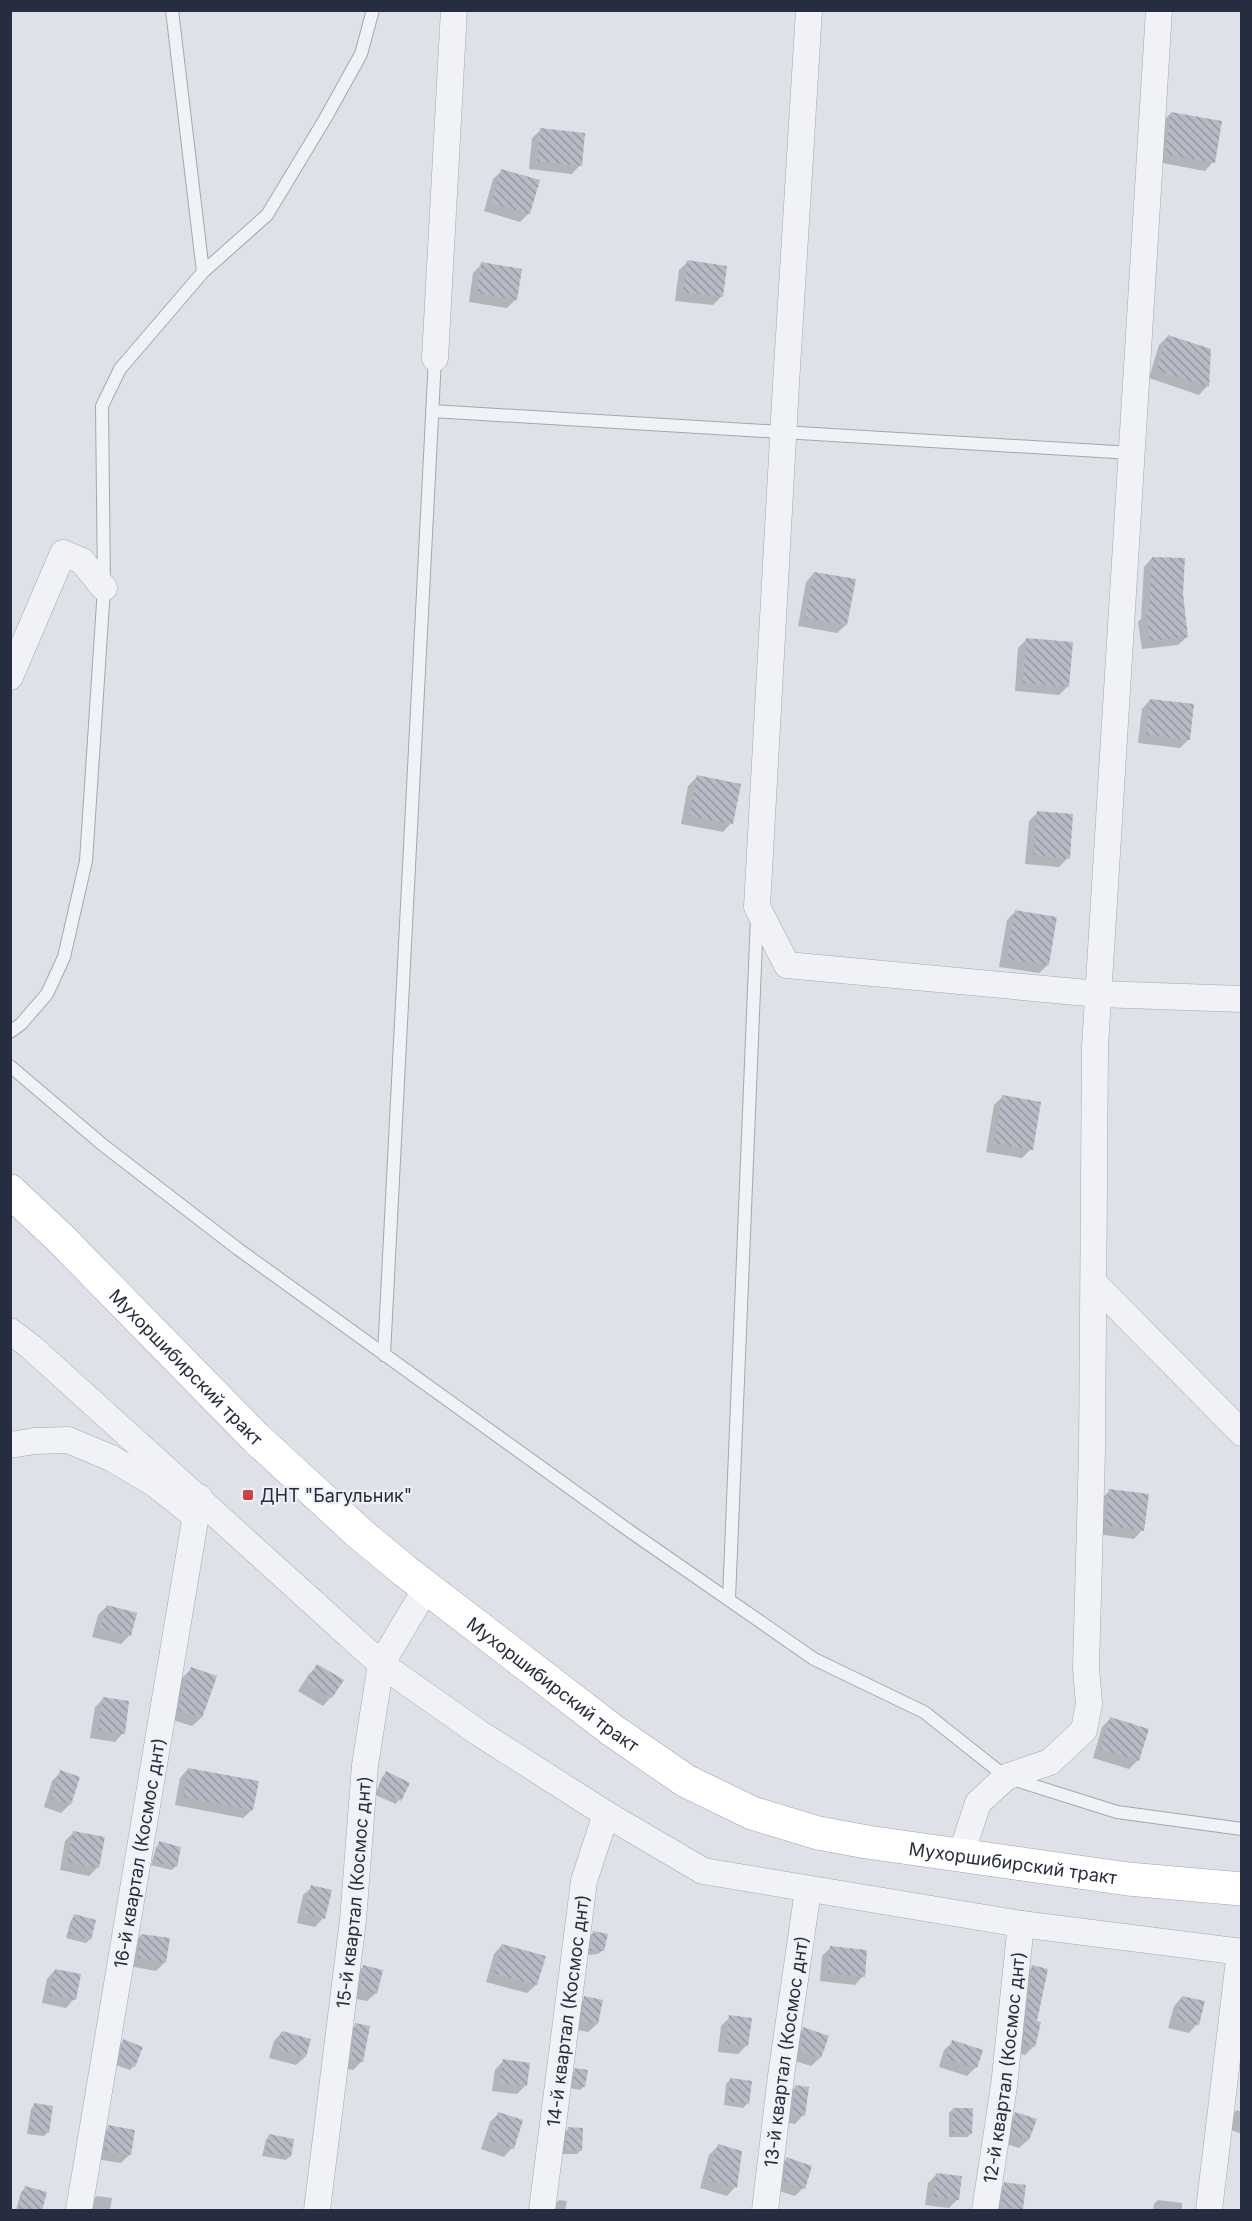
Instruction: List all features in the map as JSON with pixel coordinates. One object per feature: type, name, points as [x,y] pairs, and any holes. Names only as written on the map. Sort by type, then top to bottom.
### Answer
[{"type":"main road","name":"Мухоршибирский тракт","points":[[10,1191],[61,1239],[264,1446],[358,1532],[612,1730],[686,1781],[752,1813],[818,1833],[1128,1879],[1242,1889]]},
{"type":"street","points":[[435,358],[454,10]]},
{"type":"street","points":[[809,10],[783,432],[758,907],[787,965],[1098,994],[1242,999]]},
{"type":"street","points":[[961,1855],[978,1803],[1006,1778],[1050,1762],[1084,1730],[1089,1704],[1086,1668],[1094,1283],[1095,1047],[1159,10]]},
{"type":"street","points":[[10,677],[63,553],[82,561],[104,588]]},
{"type":"street","points":[[1094,1283],[1242,1433]]},
{"type":"street","points":[[10,1331],[31,1347],[197,1507],[381,1664],[479,1732],[606,1814],[703,1871],[1021,1924],[1241,1952],[1209,2211]]},
{"type":"street","points":[[10,1445],[34,1441],[68,1440],[111,1458],[197,1507]]},
{"type":"street","name":"16-й квартал (Космос днт)","points":[[80,2211],[197,1507]]},
{"type":"street","name":"15-й квартал (Космос днт)","points":[[317,2211],[353,1920],[365,1765],[381,1664],[427,1587]]},
{"type":"street","name":"14-й квартал (Космос днт)","points":[[542,2211],[584,1881],[606,1814]]},
{"type":"street","name":"13-й квартал (Космос днт)","points":[[765,2211],[781,2076],[808,1890]]},
{"type":"street","name":"12-й квартал (Космос днт)","points":[[986,2211],[1004,2086],[1021,1924]]},
{"type":"lane","points":[[172,10],[203,272]]},
{"type":"lane","points":[[10,1032],[21,1024],[47,994],[64,957],[86,861],[104,588],[102,406],[120,369],[203,272],[267,214],[325,119],[361,54],[373,10]]},
{"type":"lane","points":[[384,1355],[435,358]]},
{"type":"lane","points":[[432,411],[1132,453]]},
{"type":"lane","points":[[729,1599],[758,907]]},
{"type":"lane","points":[[10,1066],[103,1145],[238,1249],[384,1355],[814,1659],[924,1712],[1006,1778],[1117,1812],[1242,1829]]},
{"type":"building","points":[[1171,112],[1222,121],[1215,163],[1165,154]]},
{"type":"building","points":[[540,128],[585,133],[582,166],[537,161]]},
{"type":"building","points":[[501,169],[540,180],[530,214],[491,203]]},
{"type":"building","points":[[687,260],[727,266],[723,297],[683,292]]},
{"type":"building","points":[[481,262],[522,269],[517,300],[477,293]]},
{"type":"building","points":[[1168,335],[1211,349],[1209,387],[1156,370]]},
{"type":"building","points":[[1152,557],[1185,558],[1183,594],[1188,637],[1150,641],[1146,612],[1149,612]]},
{"type":"building","points":[[814,572],[856,579],[847,625],[805,618]]},
{"type":"building","points":[[1026,638],[1073,642],[1069,687],[1023,683]]},
{"type":"building","points":[[1150,699],[1194,704],[1190,740],[1146,735]]},
{"type":"building","points":[[697,775],[741,784],[733,824],[689,816]]},
{"type":"building","points":[[1037,811],[1073,814],[1070,859],[1033,855]]},
{"type":"building","points":[[1015,910],[1057,917],[1049,965],[1007,959]]},
{"type":"building","points":[[1002,1095],[1041,1102],[1033,1150],[994,1143]]},
{"type":"building","points":[[1109,1489],[1149,1494],[1144,1531],[1105,1525]]},
{"type":"building","points":[[107,1605],[137,1613],[131,1636],[100,1628]]},
{"type":"building","points":[[317,1664],[344,1680],[332,1698],[306,1682]]},
{"type":"building","points":[[191,1667],[217,1676],[202,1718],[178,1710]]},
{"type":"building","points":[[103,1697],[129,1701],[125,1734],[98,1730]]},
{"type":"building","points":[[1110,1717],[1149,1729],[1139,1761],[1100,1749]]},
{"type":"building","points":[[188,1768],[259,1781],[253,1810],[183,1797]]},
{"type":"building","points":[[60,1770],[80,1777],[71,1805],[51,1798]]},
{"type":"building","points":[[386,1771],[410,1783],[401,1801],[378,1791]]},
{"type":"building","points":[[73,1831],[105,1837],[99,1868],[67,1862]]},
{"type":"building","points":[[159,1841],[181,1847],[177,1867],[154,1862]]},
{"type":"building","points":[[311,1885],[332,1890],[325,1919],[304,1914]]},
{"type":"building","points":[[74,1914],[96,1920],[91,1940],[69,1934]]},
{"type":"building","points":[[593,1931],[608,1934],[604,1951],[590,1951]]},
{"type":"building","points":[[141,1934],[170,1938],[166,1963],[137,1958]]},
{"type":"building","points":[[502,1944],[546,1956],[537,1985],[494,1973]]},
{"type":"building","points":[[830,1946],[867,1950],[865,1977],[828,1973]]},
{"type":"building","points":[[363,1965],[383,1970],[377,1994],[360,1989]]},
{"type":"building","points":[[1032,1965],[1048,1969],[1037,2021],[1041,2022],[1035,2047],[1023,2044]]},
{"type":"building","points":[[55,1969],[81,1974],[76,2000],[49,1995]]},
{"type":"building","points":[[584,1996],[603,2000],[598,2024],[581,2021]]},
{"type":"building","points":[[1182,1996],[1205,2001],[1199,2025],[1176,2020]]},
{"type":"building","points":[[729,2015],[752,2018],[748,2046],[726,2044]]},
{"type":"building","points":[[355,2023],[370,2026],[363,2062],[351,2060]]},
{"type":"building","points":[[803,2027],[829,2036],[821,2058],[800,2051]]},
{"type":"building","points":[[282,2031],[311,2039],[306,2057],[277,2049]]},
{"type":"building","points":[[123,2039],[143,2047],[135,2067],[119,2061]]},
{"type":"building","points":[[952,2040],[983,2050],[977,2068],[946,2059]]},
{"type":"building","points":[[503,2059],[530,2063],[527,2086],[500,2083]]},
{"type":"building","points":[[575,2068],[588,2070],[585,2087],[573,2085]]},
{"type":"building","points":[[730,2078],[752,2081],[749,2104],[727,2101]]},
{"type":"building","points":[[795,2085],[809,2087],[805,2116],[792,2114]]},
{"type":"building","points":[[34,2103],[53,2106],[49,2133],[30,2130]]},
{"type":"building","points":[[953,2108],[973,2108],[972,2134],[952,2133]]},
{"type":"building","points":[[498,2112],[523,2120],[514,2149],[489,2140]]},
{"type":"building","points":[[1015,2112],[1037,2119],[1029,2140],[1012,2134]]},
{"type":"building","points":[[108,2125],[135,2130],[131,2155],[104,2150]]},
{"type":"building","points":[[568,2127],[583,2128],[582,2151],[565,2150]]},
{"type":"building","points":[[269,2134],[294,2139],[291,2157],[265,2152]]},
{"type":"building","points":[[718,2144],[742,2151],[737,2188],[708,2180]]},
{"type":"building","points":[[786,2157],[812,2166],[805,2189],[784,2181]]},
{"type":"building","points":[[936,2173],[962,2176],[959,2200],[933,2197]]},
{"type":"building","points":[[1004,2182],[1026,2185],[1023,2210],[1001,2207]]},
{"type":"building","points":[[25,2186],[47,2192],[42,2211],[18,2211]]},
{"type":"place","name":"ДНТ \"Багульник\"","points":[[248,1495]]}]
